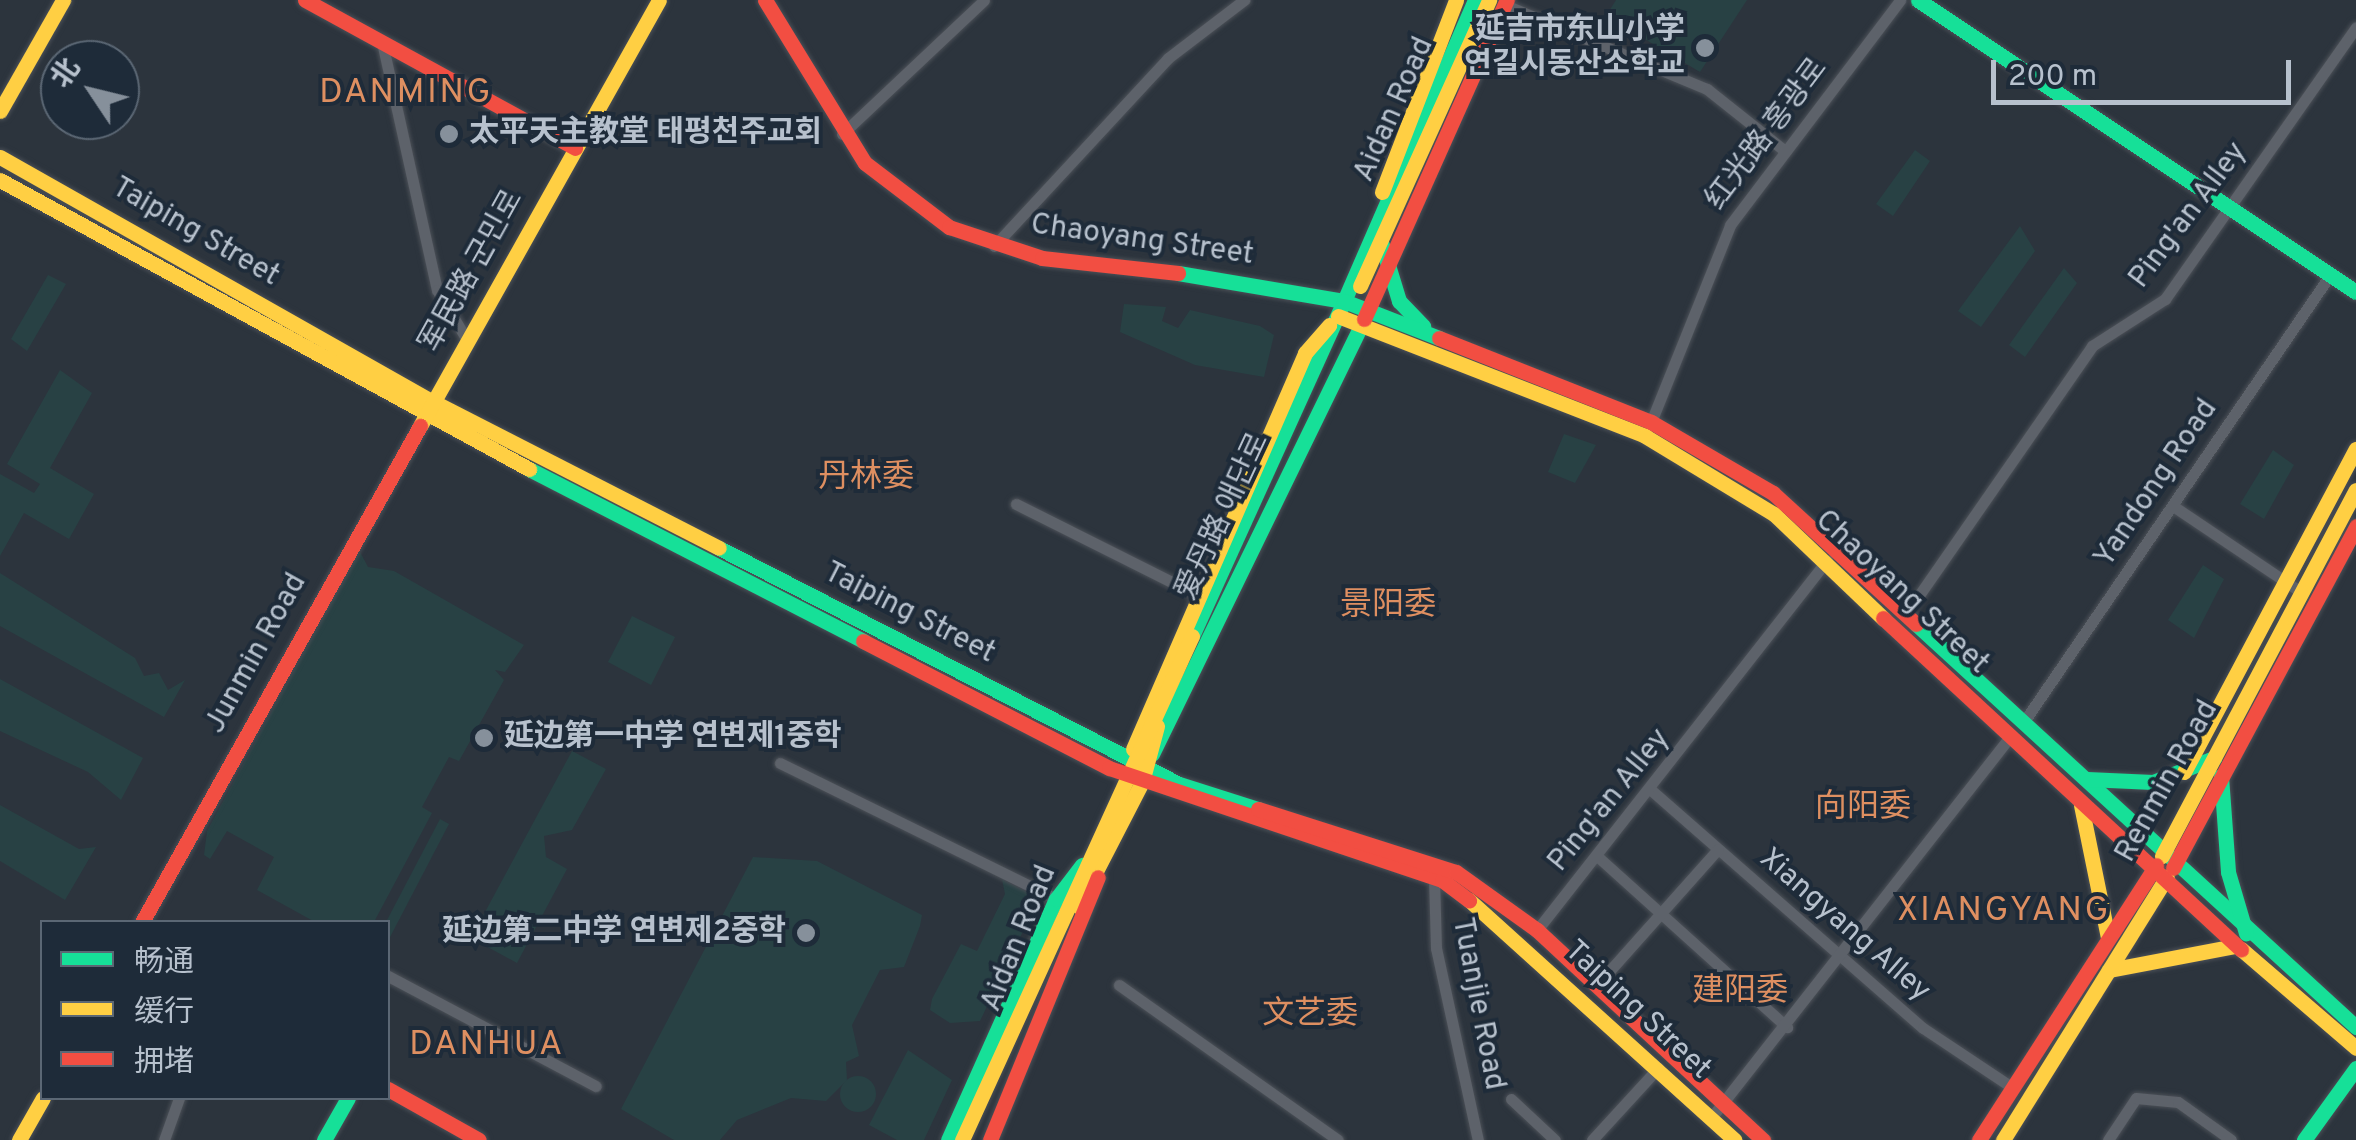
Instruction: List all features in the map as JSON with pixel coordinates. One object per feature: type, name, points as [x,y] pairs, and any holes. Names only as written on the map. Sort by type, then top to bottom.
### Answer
[{"type":"main road","points":[[0,111],[63,0]]},
{"type":"main road","points":[[305,0],[575,148]]},
{"type":"main road","name":"军民路 군민로","points":[[428,408],[659,0]]},
{"type":"main road","name":"Chaoyang Street","points":[[765,0],[842,134],[907,200],[994,246],[1218,277],[1435,336],[1652,422],[1774,493],[1908,611],[2087,779],[2240,939],[2356,1048]]},
{"type":"main road","name":"Aidan Road","points":[[1382,206],[1382,181],[1456,0]]},
{"type":"main road","name":"Aidan Road","points":[[1382,206],[1475,0]]},
{"type":"main road","points":[[1918,0],[2356,292]]},
{"type":"main road","name":"Aidan Road","points":[[1348,311],[1383,250],[1500,2]]},
{"type":"main road","name":"Taiping Street","points":[[0,156],[428,408]]},
{"type":"main road","name":"Taiping Street","points":[[0,180],[428,408],[1130,761],[1434,877],[1500,921],[1734,1140]]},
{"type":"main road","name":"爱丹路 애단로","points":[[1098,877],[1147,768],[1174,724],[1348,311],[1382,206]]},
{"type":"main road","points":[[1383,250],[1399,301],[1435,336]]},
{"type":"main road","name":"Chaoyang Street","points":[[1348,311],[1645,436],[1744,494],[1828,559],[2157,878],[2356,1027]]},
{"type":"main road","name":"爱丹路 애단로","points":[[1130,761],[1196,594],[1304,353],[1348,311]]},
{"type":"main road","name":"爱丹路 애단로","points":[[1082,866],[1348,311]]},
{"type":"main road","name":"Junmin Road","points":[[143,920],[428,408]]},
{"type":"main road","points":[[2183,774],[2356,449]]},
{"type":"main road","name":"Renmin Road","points":[[2168,862],[2214,758],[2356,490]]},
{"type":"main road","name":"Renmin Road","points":[[1979,1140],[2108,938],[2157,878],[2221,776],[2356,526]]},
{"type":"main road","points":[[2087,779],[2136,784],[2183,774],[2214,758]]},
{"type":"main road","name":"Taiping Street","points":[[1147,768],[1440,864],[1537,930],[1763,1140]]},
{"type":"main road","points":[[2110,970],[2240,939],[2228,872],[2221,776]]},
{"type":"main road","points":[[2081,804],[2108,938]]},
{"type":"main road","points":[[1108,811],[1125,819]]},
{"type":"main road","name":"Aidan Road","points":[[948,1140],[1056,899],[1082,866]]},
{"type":"main road","name":"Aidan Road","points":[[962,1140],[1082,866]]},
{"type":"main road","name":"Aidan Road","points":[[973,1140],[1098,877]]},
{"type":"main road","name":"Aidan Road","points":[[990,1140],[1098,877]]},
{"type":"main road","name":"Renmin Road","points":[[2004,1140],[2110,970],[2157,878]]},
{"type":"main road","points":[[2304,1140],[2356,1068]]},
{"type":"main road","points":[[390,1090],[480,1140]]},
{"type":"main road","points":[[19,1140],[42,1100]]},
{"type":"main road","points":[[324,1140],[347,1100]]},
{"type":"street","points":[[842,134],[984,0]]},
{"type":"street","points":[[994,246],[1168,58],[1244,0]]},
{"type":"street","name":"红光路 홍광로","points":[[1652,422],[1720,241],[1900,0]]},
{"type":"street","points":[[1500,2],[1708,90],[1785,151]]},
{"type":"street","name":"Ping'an Alley","points":[[1908,611],[2092,346],[2165,299],[2356,26]]},
{"type":"street","points":[[382,42],[436,290],[466,340]]},
{"type":"street","name":"Yandong Road","points":[[2025,720],[2330,275]]},
{"type":"street","points":[[1016,504],[1196,594]]},
{"type":"street","points":[[2173,506],[2301,592]]},
{"type":"street","name":"Ping'an Alley","points":[[1537,930],[1828,559]]},
{"type":"street","points":[[1711,1118],[1843,958],[2011,734]]},
{"type":"street","points":[[780,763],[1056,899]]},
{"type":"street","name":"Xiangyang Alley","points":[[1650,790],[1843,958],[2013,1088]]},
{"type":"street","points":[[1596,986],[1718,849]]},
{"type":"street","points":[[1597,856],[1786,1027]]},
{"type":"street","name":"Tuanjie Road","points":[[1434,877],[1436,948],[1478,1140]]},
{"type":"street","points":[[390,977],[596,1086]]},
{"type":"street","points":[[1119,985],[1338,1140]]},
{"type":"street","points":[[1592,1140],[1658,1068]]},
{"type":"street","points":[[2108,1140],[2136,1098],[2178,1102],[2230,1140]]},
{"type":"street","points":[[1511,1099],[1555,1140]]},
{"type":"street","points":[[164,1140],[178,1100]]},
{"type":"green space","points":[[1616,0],[1747,0],[1700,72],[1606,16]]},
{"type":"green space","points":[[1915,150],[1930,161],[1893,216],[1876,204]]},
{"type":"green space","points":[[2020,226],[2035,251],[1981,327],[1958,311]]},
{"type":"green space","points":[[2064,268],[2077,283],[2025,357],[2009,345]]},
{"type":"green space","points":[[48,275],[66,284],[27,351],[11,339]]},
{"type":"green space","points":[[1124,304],[1166,307],[1162,321],[1178,328],[1190,310],[1260,326],[1274,335],[1264,377],[1195,365],[1120,332]]},
{"type":"green space","points":[[60,370],[92,393],[50,468],[94,494],[69,539],[24,513],[0,556],[0,474],[34,493],[40,484],[7,464]]},
{"type":"green space","points":[[1564,434],[1596,445],[1575,483],[1548,472]]},
{"type":"green space","points":[[2273,450],[2294,465],[2264,519],[2240,504]]},
{"type":"green space","points":[[359,550],[368,567],[394,571],[524,645],[505,672],[495,670],[504,680],[459,761],[449,757],[422,807],[432,813],[375,920],[311,920],[257,890],[274,857],[227,831],[210,859],[204,855],[207,831]]},
{"type":"green space","points":[[2203,565],[2224,579],[2194,638],[2168,620]]},
{"type":"green space","points":[[0,573],[135,658],[144,676],[159,673],[168,690],[185,680],[164,717],[0,626]]},
{"type":"green space","points":[[632,616],[675,637],[651,685],[608,662]]},
{"type":"green space","points":[[0,679],[143,758],[121,800],[88,772],[0,731]]},
{"type":"green space","points":[[572,751],[606,769],[572,830],[544,836],[546,857],[567,869],[517,963],[471,938]]},
{"type":"green space","points":[[0,805],[79,849],[96,847],[65,900],[0,861]]},
{"type":"green space","points":[[440,819],[449,824],[390,937],[387,920]]},
{"type":"green space","points":[[753,857],[817,861],[922,915],[920,926],[904,967],[880,970],[852,1025],[859,1056],[846,1062],[847,1080],[826,1101],[791,1098],[737,1120],[720,1140],[674,1140],[621,1109]]},
{"type":"green space","points":[[1002,879],[1039,898],[980,1021],[950,1023],[930,1010],[932,999],[961,944],[977,951],[1005,894]]},
{"type":"green space","points":[[908,1050],[952,1080],[924,1140],[897,1140],[869,1125]]},
{"type":"green space","points":[[858,1076],[871,1081],[876,1094],[871,1107],[858,1112],[845,1107],[840,1094],[845,1081]]},
{"type":"traffic: fast","points":[[1178,273],[1344,301],[1475,0]]},
{"type":"traffic: fast","points":[[1918,0],[2356,292]]},
{"type":"traffic: fast","points":[[1381,242],[1399,301],[1423,326]]},
{"type":"traffic: fast","points":[[1192,636],[1344,301],[1439,338]]},
{"type":"traffic: fast","points":[[1152,754],[1364,319]]},
{"type":"traffic: fast","points":[[529,469],[863,641]]},
{"type":"traffic: fast","points":[[719,548],[1179,784],[1258,809]]},
{"type":"traffic: fast","points":[[1916,624],[2356,1027]]},
{"type":"traffic: fast","points":[[2087,779],[2153,782],[2214,758]]},
{"type":"traffic: fast","points":[[2221,776],[2228,872],[2246,933]]},
{"type":"traffic: fast","points":[[948,1140],[1056,899],[1082,865]]},
{"type":"traffic: fast","points":[[2304,1140],[2356,1068]]},
{"type":"traffic: fast","points":[[324,1140],[347,1100]]},
{"type":"traffic: slow","points":[[0,111],[63,0]]},
{"type":"traffic: slow","points":[[420,426],[659,0]]},
{"type":"traffic: slow","points":[[1382,192],[1456,0]]},
{"type":"traffic: slow","points":[[1360,286],[1489,0]]},
{"type":"traffic: slow","points":[[0,157],[432,401],[719,548]]},
{"type":"traffic: slow","points":[[0,180],[529,469]]},
{"type":"traffic: slow","points":[[1338,316],[1645,436],[1774,514],[1883,618]]},
{"type":"traffic: slow","points":[[1133,749],[1305,353],[1329,325]]},
{"type":"traffic: slow","points":[[2184,772],[2356,449]]},
{"type":"traffic: slow","points":[[2162,856],[2356,490]]},
{"type":"traffic: slow","points":[[962,1140],[1192,636]]},
{"type":"traffic: slow","points":[[1078,906],[1142,782],[1157,726]]},
{"type":"traffic: slow","points":[[2081,805],[2108,938]]},
{"type":"traffic: slow","points":[[2003,1140],[2167,877]]},
{"type":"traffic: slow","points":[[1469,900],[1735,1140]]},
{"type":"traffic: slow","points":[[2109,970],[2235,946]]},
{"type":"traffic: slow","points":[[2241,949],[2356,1048]]},
{"type":"traffic: slow","points":[[19,1140],[42,1100]]},
{"type":"traffic: jam","points":[[305,0],[575,148]]},
{"type":"traffic: jam","points":[[765,0],[865,163],[949,227],[1042,258],[1178,273]]},
{"type":"traffic: jam","points":[[1364,319],[1507,0]]},
{"type":"traffic: jam","points":[[1439,338],[1651,422],[1773,493],[1916,624]]},
{"type":"traffic: jam","points":[[143,920],[420,426]]},
{"type":"traffic: jam","points":[[2173,868],[2356,526]]},
{"type":"traffic: jam","points":[[1883,618],[2241,949]]},
{"type":"traffic: jam","points":[[863,641],[1109,768],[1442,880],[1469,900]]},
{"type":"traffic: jam","points":[[1258,809],[1456,872],[1537,930],[1763,1140]]},
{"type":"traffic: jam","points":[[1979,1140],[2156,865]]},
{"type":"traffic: jam","points":[[990,1140],[1098,877]]},
{"type":"traffic: jam","points":[[390,1090],[479,1140]]},
{"type":"place","name":"延吉市东山小学 연길시동산소학교","points":[[1705,48]]},
{"type":"place","name":"太平天主教堂 태평천주교회","points":[[449,134]]},
{"type":"place","name":"延边第一中学 연변제1중학","points":[[484,738]]},
{"type":"place","name":"延边第二中学 연변제2중학","points":[[806,933]]},
{"type":"district","name":"DANMING","points":[[406,93]]},
{"type":"district","name":"丹林委","points":[[866,478]]},
{"type":"district","name":"景阳委","points":[[1388,606]]},
{"type":"district","name":"向阳委","points":[[1863,808]]},
{"type":"district","name":"XIANGYANG","points":[[2004,911]]},
{"type":"district","name":"建阳委","points":[[1740,992]]},
{"type":"district","name":"文艺委","points":[[1310,1015]]},
{"type":"district","name":"DANHUA","points":[[487,1045]]}]
